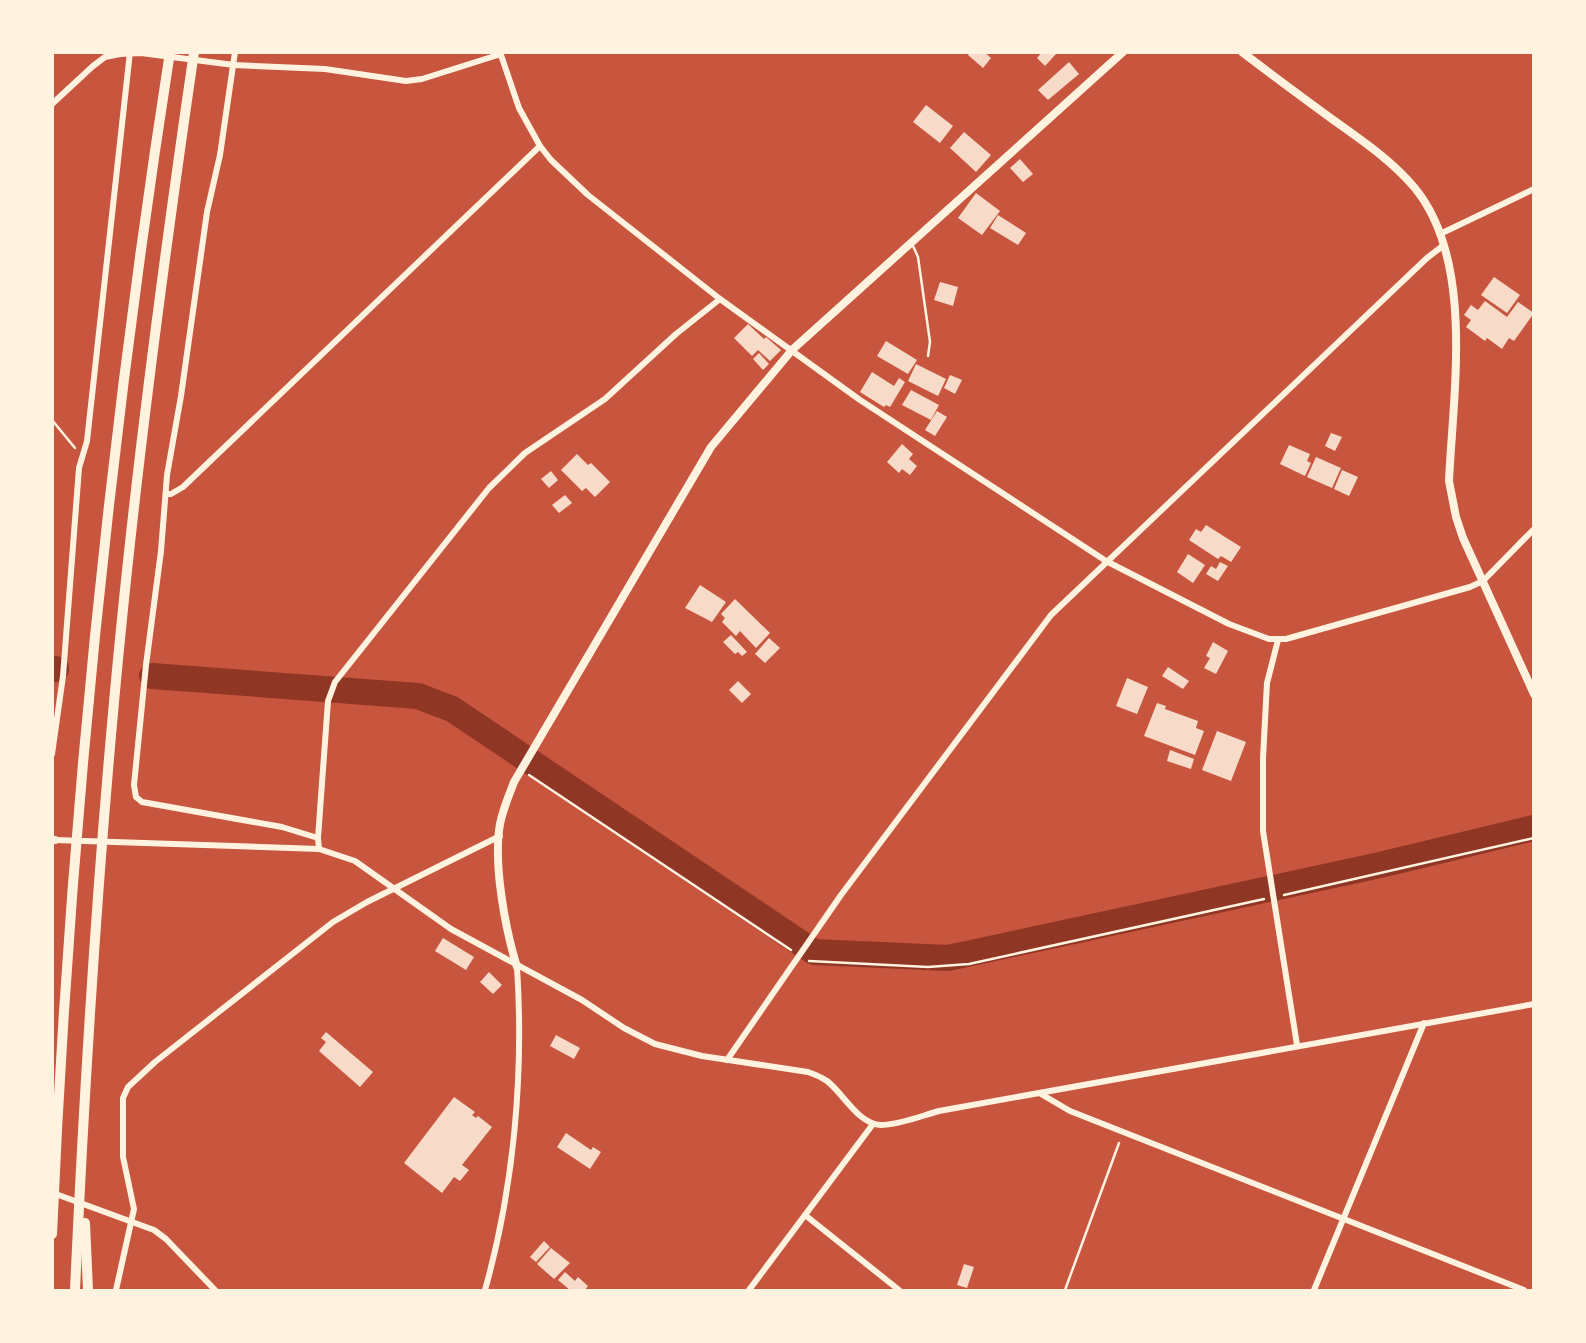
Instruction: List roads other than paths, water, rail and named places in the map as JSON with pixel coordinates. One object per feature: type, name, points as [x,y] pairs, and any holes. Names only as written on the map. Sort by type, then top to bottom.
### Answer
[{"type":"highway","points":[[52,1234],[69,957],[97,628],[135,295],[170,52]]},
{"type":"highway","points":[[75,1290],[94,950],[121,629],[157,317],[194,52]]},
{"type":"highway","points":[[82,1164],[88,1290]]},
{"type":"street","points":[[235,52],[220,155],[207,212],[167,475],[134,785],[136,797],[142,802],[282,827],[318,838]]},
{"type":"street","points":[[485,1290],[498,1234],[514,1125],[520,1013],[517,967],[507,927],[500,867],[500,836],[503,812],[520,769],[711,447],[792,350],[1123,52]]},
{"type":"street","points":[[1242,52],[1369,144],[1393,165],[1423,201],[1440,234],[1452,287],[1457,361],[1450,490],[1456,517],[1534,694]]},
{"type":"street","points":[[52,754],[63,676],[77,482],[87,441],[130,53]]},
{"type":"street","points":[[52,104],[79,77],[105,57],[130,53],[221,64],[325,69],[406,81],[422,79],[500,53],[519,108],[540,146],[588,195],[720,299],[860,400],[1106,561],[1229,624],[1261,637],[1278,640],[1470,587],[1483,581],[1534,528]]},
{"type":"street","points":[[167,494],[183,487],[540,146]]},
{"type":"street","points":[[1440,234],[1534,189]]},
{"type":"street","points":[[727,1060],[841,895],[1051,615],[1427,257],[1444,245]]},
{"type":"street","points":[[319,849],[328,701],[335,682],[489,488],[525,453],[605,399],[676,334],[720,299]]},
{"type":"street","points":[[1278,640],[1267,683],[1262,778],[1263,831],[1297,1045]]},
{"type":"street","points":[[116,1290],[134,1209],[123,1157],[123,1098],[128,1087],[155,1062],[333,922],[500,836]]},
{"type":"street","points":[[54,840],[319,849],[355,861],[452,929],[517,967],[582,1000],[624,1028],[655,1044],[683,1052],[819,1076],[836,1089],[863,1119],[873,1124],[884,1125],[939,1111],[1534,1004]]},
{"type":"street","points":[[1314,1290],[1424,1023]]},
{"type":"street","points":[[1041,1094],[1070,1111],[1524,1290]]},
{"type":"street","points":[[749,1290],[873,1124]]},
{"type":"street","points":[[52,1193],[154,1230],[215,1290]]},
{"type":"street","points":[[805,1216],[899,1290]]},
{"type":"lane","points":[[912,243],[918,257],[930,342],[928,356]]},
{"type":"waterway","points":[[152,676],[418,696],[452,709],[814,952],[948,958],[1380,865],[1534,828]]}]
